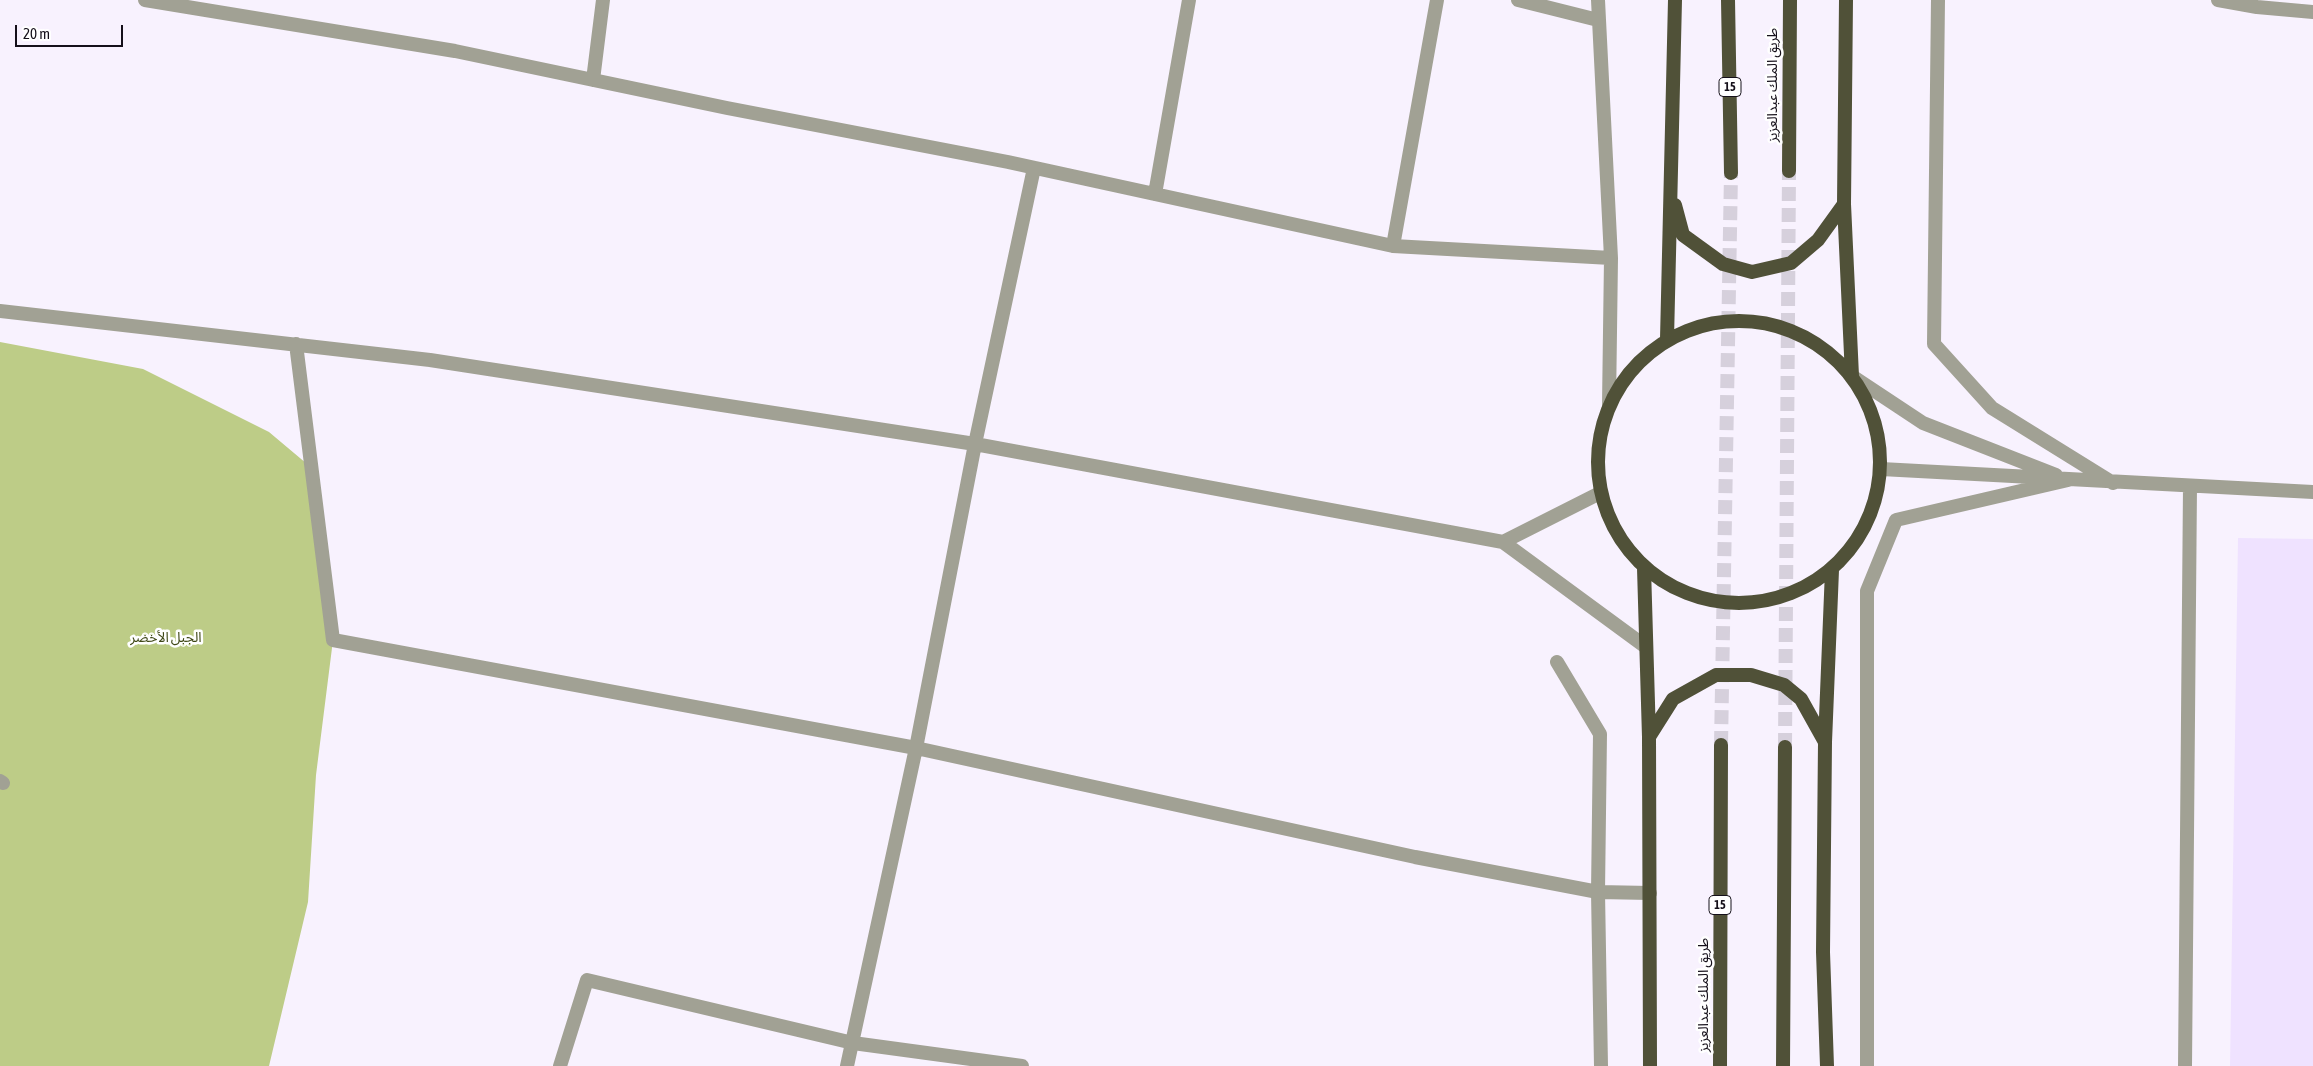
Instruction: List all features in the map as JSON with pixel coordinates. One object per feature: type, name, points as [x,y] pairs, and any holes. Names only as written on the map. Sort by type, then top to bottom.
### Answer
[{"type":"highway","points":[[1667,339],[1676,0]]},
{"type":"highway","name":"15","points":[[1728,0],[1731,173]]},
{"type":"highway","name":"طريق الملك عبدالعزيز","points":[[1789,171],[1790,0]]},
{"type":"highway","points":[[1846,0],[1844,204],[1852,376]]},
{"type":"highway","points":[[1671,188],[1683,235],[1722,264],[1752,272],[1791,262],[1818,240],[1844,204]]},
{"type":"highway","points":[[1732,320],[1767,322],[1799,333],[1828,351],[1852,376],[1874,420],[1881,469],[1873,507],[1857,541],[1832,570],[1797,592],[1758,604],[1717,604],[1678,591],[1644,568],[1616,534],[1600,493],[1597,448],[1608,405],[1633,368],[1667,339],[1707,324],[1732,320]]},
{"type":"highway","points":[[1644,568],[1649,738],[1650,1066]]},
{"type":"highway","points":[[1827,1066],[1822,952],[1825,742],[1832,570]]},
{"type":"highway","points":[[1649,738],[1673,699],[1716,675],[1751,675],[1784,685],[1801,699],[1825,742]]},
{"type":"highway","name":"طريق الملك عبدالعزيز","points":[[1720,745],[1720,1066]]},
{"type":"highway","points":[[1783,1066],[1785,747]]},
{"type":"street","points":[[145,0],[455,51],[1034,168],[1393,246],[1611,258]]},
{"type":"street","points":[[593,80],[603,0]]},
{"type":"street","points":[[1155,194],[1189,0]]},
{"type":"street","points":[[1393,246],[1437,0]]},
{"type":"street","points":[[1518,0],[1598,20]]},
{"type":"street","points":[[1598,0],[1611,258],[1608,405]]},
{"type":"street","points":[[1938,0],[1934,344],[1992,408],[2113,483]]},
{"type":"street","points":[[2218,0],[2258,7],[2313,12]]},
{"type":"street","points":[[847,1066],[854,1044],[916,748],[975,444],[1034,168]]},
{"type":"street","points":[[0,311],[430,360],[975,444],[1503,542],[1646,647]]},
{"type":"street","points":[[296,344],[333,640],[916,748],[1405,855],[1598,892],[1650,893]]},
{"type":"street","points":[[1852,376],[1923,423],[2068,480]]},
{"type":"street","points":[[1881,469],[2113,483],[2313,492]]},
{"type":"street","points":[[1867,1066],[1868,591],[1896,520],[2068,480]]},
{"type":"street","points":[[2186,1066],[2190,486]]},
{"type":"street","points":[[1503,542],[1600,493]]},
{"type":"street","points":[[1556,662],[1600,734],[1598,892],[1601,1066]]},
{"type":"street","points":[[560,1066],[587,980],[854,1044],[1022,1066]]},
{"type":"shaded area","points":[[2238,538],[2313,539],[2313,1066],[2230,1066]]},
{"type":"green space","name":"الجبل الأخضر","points":[[0,342],[143,369],[269,432],[313,469],[333,640],[316,775],[308,902],[269,1066],[0,1066]]},
{"type":"tunnel","points":[[1785,747],[1789,171]]},
{"type":"tunnel","points":[[1721,745],[1731,173]]}]
